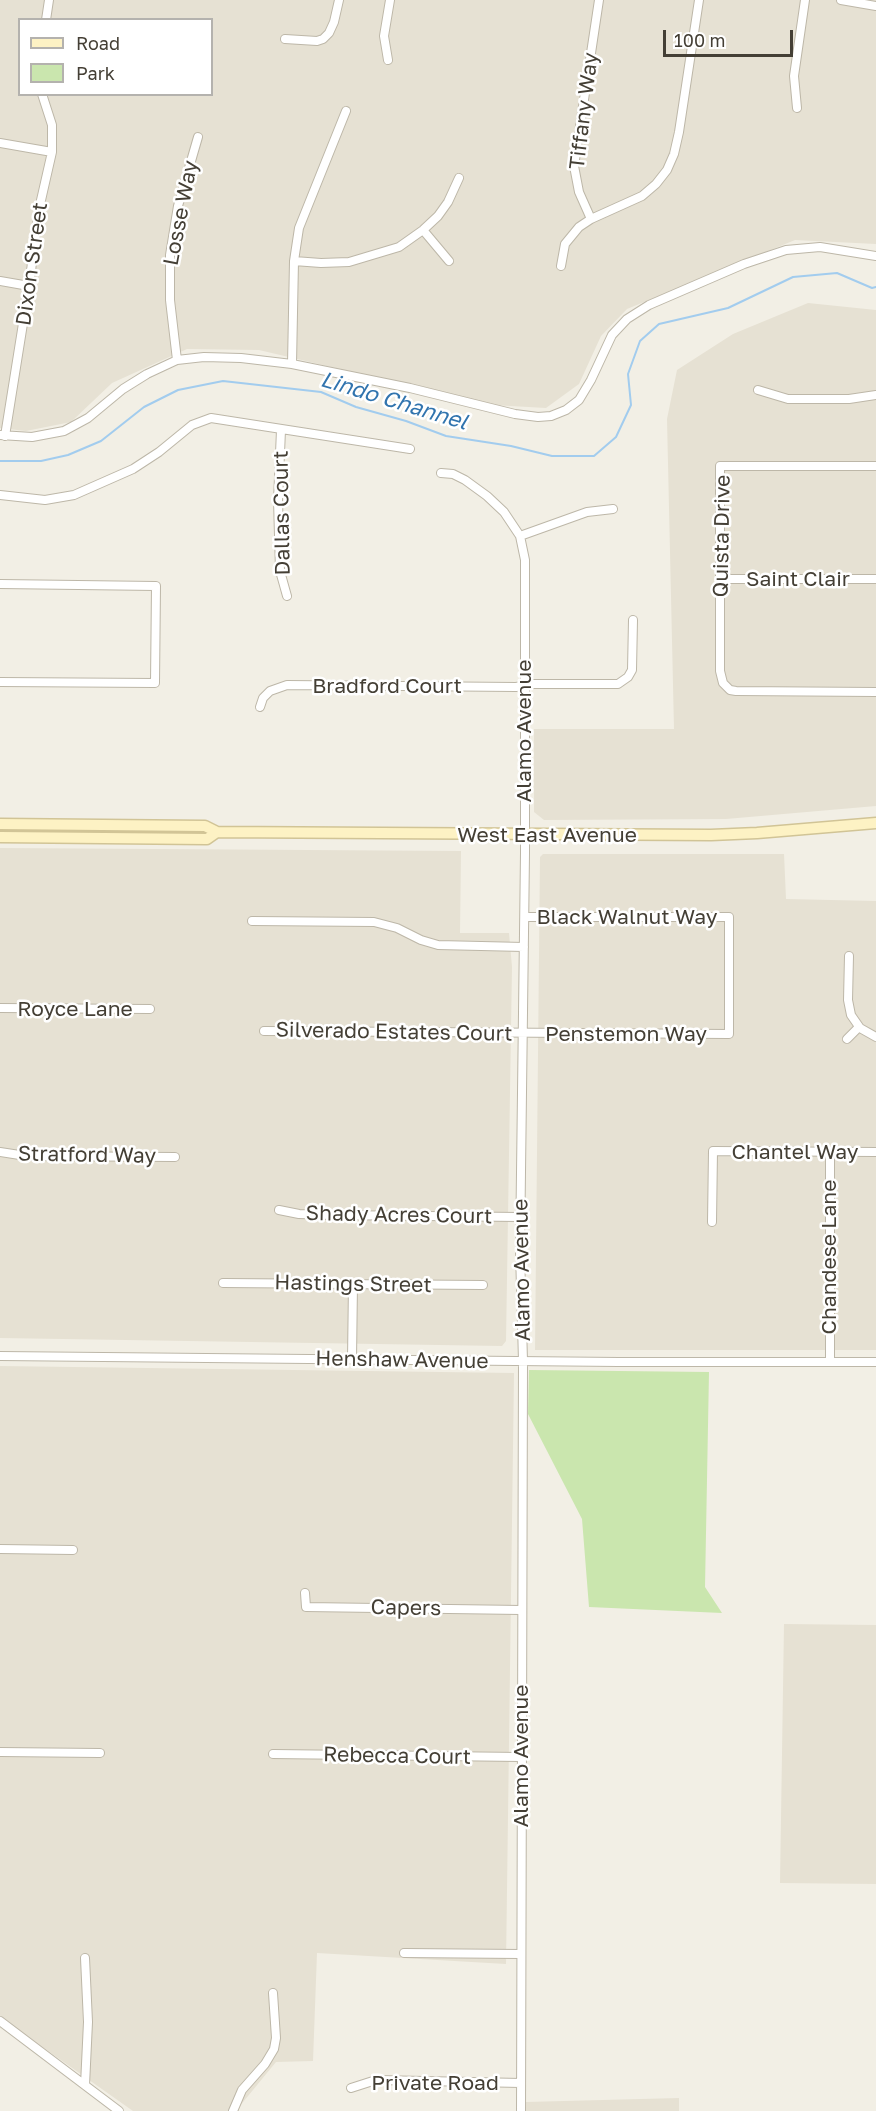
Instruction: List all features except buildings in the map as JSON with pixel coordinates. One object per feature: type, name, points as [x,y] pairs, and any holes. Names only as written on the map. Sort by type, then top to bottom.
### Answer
[{"type":"main road","name":"West East Avenue","points":[[0,824],[205,826],[218,832],[736,835],[876,823]]},
{"type":"main road","name":"West East Avenue","points":[[0,837],[207,839],[218,832]]},
{"type":"street","points":[[46,18],[49,0]]},
{"type":"street","points":[[285,39],[317,41],[323,39],[334,22],[339,0]]},
{"type":"street","points":[[388,60],[384,36],[390,0]]},
{"type":"street","name":"Tiffany Way","points":[[591,219],[579,192],[574,166],[599,0]]},
{"type":"street","points":[[561,266],[562,250],[568,238],[579,227],[591,219],[642,196],[656,184],[671,162],[679,132],[699,0]]},
{"type":"street","points":[[796,108],[794,76],[806,0]]},
{"type":"street","points":[[840,0],[876,6]]},
{"type":"street","name":"Dixon Street","points":[[3,436],[30,285],[39,209],[52,152],[52,125],[43,96]]},
{"type":"street","points":[[292,364],[294,261],[302,218],[346,111]]},
{"type":"street","name":"Losse Way","points":[[177,360],[170,293],[170,255],[178,206],[198,137]]},
{"type":"street","points":[[0,143],[52,152]]},
{"type":"street","points":[[294,261],[331,264],[359,260],[399,247],[423,231],[444,209],[459,178]]},
{"type":"street","points":[[423,231],[449,261]]},
{"type":"street","points":[[3,436],[38,437],[69,429],[88,418],[132,382],[177,360],[224,357],[292,364],[410,388],[515,414],[551,416],[566,410],[579,400],[588,387],[612,335],[627,319],[649,305],[744,264],[786,250],[820,247],[876,256]]},
{"type":"street","points":[[0,280],[30,285]]},
{"type":"street","points":[[758,390],[788,399],[849,399],[876,395]]},
{"type":"street","points":[[0,495],[45,500],[74,495],[133,469],[159,452],[192,425],[206,419],[223,419],[410,449]]},
{"type":"street","name":"Dallas Court","points":[[281,430],[278,500],[280,571],[287,596]]},
{"type":"street","name":"Quista Drive","points":[[876,466],[720,466],[720,671],[725,687],[736,691],[876,692]]},
{"type":"street","name":"Alamo Avenue","points":[[441,473],[458,476],[487,496],[504,512],[520,536],[525,560],[525,916],[520,1217],[523,1361],[520,2111]]},
{"type":"street","points":[[520,536],[586,512],[613,509]]},
{"type":"street","name":"Saint Clair","points":[[721,579],[876,579]]},
{"type":"street","points":[[0,584],[156,586],[155,683],[0,682]]},
{"type":"street","name":"Bradford Court","points":[[260,707],[263,698],[270,691],[287,685],[613,685],[622,682],[632,670],[633,620]]},
{"type":"street","name":"Black Walnut Way","points":[[525,916],[729,917],[729,1034]]},
{"type":"street","points":[[252,921],[374,922],[397,928],[421,940],[438,945],[524,947]]},
{"type":"street","points":[[849,956],[851,1015],[859,1027],[876,1037]]},
{"type":"street","name":"Royce Lane","points":[[0,1008],[150,1010]]},
{"type":"street","points":[[847,1039],[859,1027]]},
{"type":"street","name":"Silverado Estates Court","points":[[264,1031],[523,1033]]},
{"type":"street","name":"Penstemon Way","points":[[523,1033],[729,1034]]},
{"type":"street","name":"Chantel Way","points":[[712,1222],[713,1151],[876,1152]]},
{"type":"street","name":"Stratford Way","points":[[0,1152],[26,1156],[175,1157]]},
{"type":"street","name":"Chandese Lane","points":[[830,1152],[830,1361]]},
{"type":"street","name":"Shady Acres Court","points":[[279,1210],[299,1214],[332,1215],[520,1217]]},
{"type":"street","name":"Hastings Street","points":[[223,1283],[483,1286]]},
{"type":"street","points":[[352,1284],[352,1359]]},
{"type":"street","name":"Henshaw Avenue","points":[[0,1356],[876,1362]]},
{"type":"street","points":[[0,1550],[73,1550]]},
{"type":"street","name":"Capers","points":[[305,1593],[306,1607],[521,1610]]},
{"type":"street","points":[[0,1752],[100,1753]]},
{"type":"street","name":"Rebecca Court","points":[[273,1754],[521,1757]]},
{"type":"street","points":[[404,1953],[521,1954]]},
{"type":"street","points":[[84,1958],[88,2014],[85,2085]]},
{"type":"street","points":[[233,2111],[242,2090],[265,2064],[274,2049],[276,2037],[273,1992]]},
{"type":"street","points":[[0,2021],[119,2111]]},
{"type":"street","name":"Private Road","points":[[351,2088],[376,2080],[521,2083]]},
{"type":"shaded area","points":[[0,0],[876,0],[876,244],[795,240],[627,309],[601,336],[579,384],[546,408],[493,405],[259,350],[187,349],[112,383],[71,422],[26,431],[0,428]]},
{"type":"shaded area","points":[[808,303],[876,310],[876,806],[726,819],[544,820],[534,812],[534,729],[674,729],[667,419],[677,370],[733,334]]},
{"type":"shaded area","points":[[0,848],[461,851],[460,933],[509,933],[512,967],[506,1341],[502,1346],[0,1338]]},
{"type":"shaded area","points":[[543,854],[784,854],[786,899],[876,901],[876,1350],[535,1350],[540,857]]},
{"type":"shaded area","points":[[0,1366],[514,1373],[506,1964],[317,1953],[313,2061],[276,2062],[239,2107],[239,2111],[133,2111],[0,2017]]},
{"type":"shaded area","points":[[784,1624],[876,1625],[876,1884],[780,1883]]},
{"type":"shaded area","points":[[679,2098],[679,2111],[526,2111],[526,2102]]},
{"type":"green space","points":[[529,1370],[709,1372],[705,1587],[722,1613],[589,1607],[582,1519],[528,1414]]},
{"type":"waterway","name":"Lindo Channel","points":[[0,461],[41,461],[68,455],[101,441],[144,407],[178,390],[223,381],[321,392],[356,407],[406,421],[446,436],[511,446],[552,456],[594,456],[616,437],[631,405],[628,374],[640,341],[659,324],[728,308],[793,277],[837,273],[872,288],[876,287]]}]
